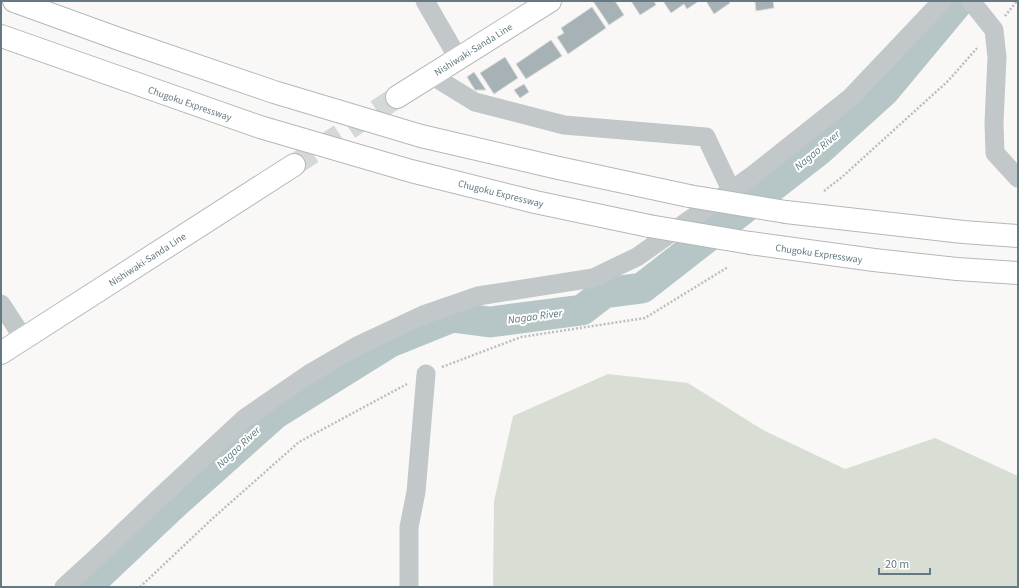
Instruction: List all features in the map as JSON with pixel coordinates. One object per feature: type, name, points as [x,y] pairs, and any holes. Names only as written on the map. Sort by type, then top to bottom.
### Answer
[{"type":"main road","points":[[14,1],[118,39],[274,92],[414,134],[554,167],[689,196],[786,212],[963,232],[1018,236]]},
{"type":"main road","name":"Nishiwaki-Sanda Line","points":[[397,97],[550,1]]},
{"type":"main road","name":"Chugoku Expressway","points":[[1,36],[260,127],[411,171],[535,202],[649,226],[750,243],[874,260],[957,269],[1018,273]]},
{"type":"main road","name":"Nishiwaki-Sanda Line","points":[[1,353],[294,165]]},
{"type":"street","points":[[425,1],[458,58]]},
{"type":"street","points":[[64,587],[245,418],[309,374],[359,345],[416,318],[478,296],[593,278],[637,257],[752,175],[850,98],[942,1]]},
{"type":"street","points":[[972,1],[994,30],[997,57],[994,123],[995,153],[1018,178]]},
{"type":"street","points":[[431,75],[475,102],[564,125],[706,137],[731,190]]},
{"type":"street","points":[[1,304],[24,339]]},
{"type":"street","points":[[409,587],[409,527],[416,492],[426,374]]},
{"type":"path","points":[[824,191],[842,177],[948,81],[994,30],[1017,1]]},
{"type":"shaded area","points":[[608,374],[688,383],[763,430],[845,469],[935,438],[1018,476],[1018,587],[493,587],[494,501],[513,416]]},
{"type":"building","points":[[593,1],[615,1],[624,15],[609,25]]},
{"type":"building","points":[[631,1],[654,1],[656,5],[640,15]]},
{"type":"building","points":[[663,1],[699,1],[687,9],[684,4],[671,13]]},
{"type":"building","points":[[706,1],[729,1],[730,3],[714,14]]},
{"type":"building","points":[[755,1],[773,1],[774,8],[756,11]]},
{"type":"building","points":[[592,7],[606,28],[568,54],[557,37],[564,33],[561,28]]},
{"type":"building","points":[[551,40],[562,56],[526,79],[516,64]]},
{"type":"building","points":[[505,57],[518,78],[494,94],[480,73]]},
{"type":"building","points":[[474,72],[486,90],[475,90],[467,77]]},
{"type":"building","points":[[524,84],[529,92],[520,98],[514,90]]},
{"type":"waterway","name":"Nagao River","points":[[86,587],[175,503],[276,413],[390,342],[452,317],[490,322],[582,310],[604,293],[642,288],[819,150],[884,91],[959,1]]},
{"type":"tunnel","points":[[294,165],[397,97]]}]
